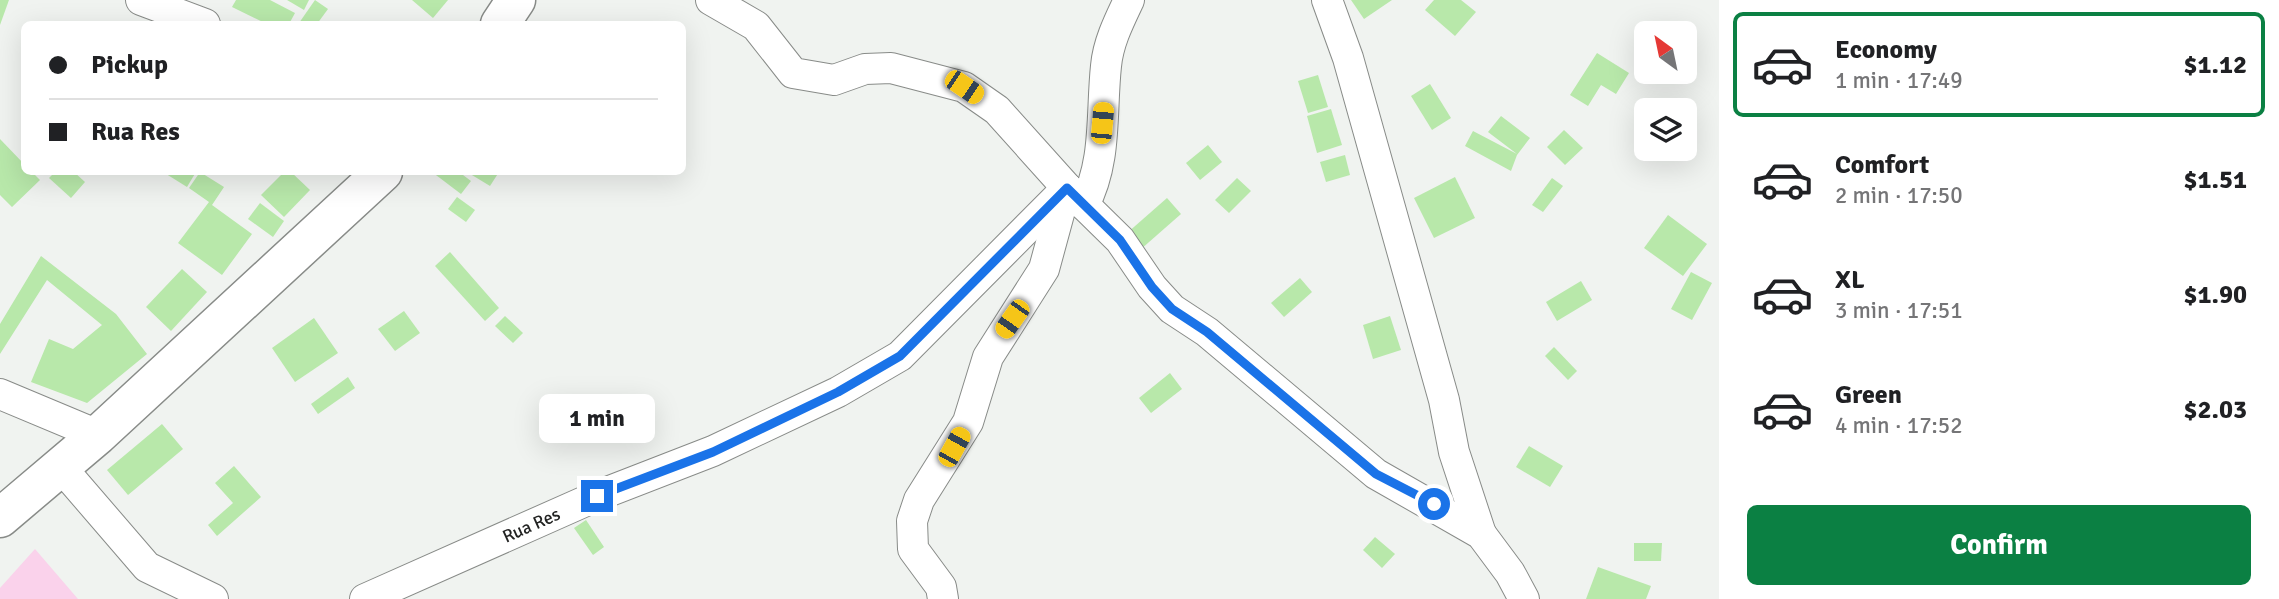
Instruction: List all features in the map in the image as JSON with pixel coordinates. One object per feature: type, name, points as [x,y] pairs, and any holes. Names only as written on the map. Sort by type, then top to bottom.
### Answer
[{"type":"main road","points":[[501,21],[516,0]]},
{"type":"main road","points":[[0,518],[98,435],[377,175]]},
{"type":"street","points":[[711,0],[756,26],[793,73],[834,80],[865,69],[891,68],[964,87],[998,110],[1075,196],[1120,240],[1152,287],[1172,309],[1207,332],[1376,474],[1482,534]]},
{"type":"street","points":[[943,599],[941,587],[913,549],[912,521],[919,500],[968,422],[988,357],[1044,269],[1075,196],[1094,182],[1101,149],[1105,64],[1116,26],[1129,0]]},
{"type":"street","points":[[1327,0],[1356,83],[1444,400],[1454,452],[1482,534],[1510,573],[1524,599]]},
{"type":"street","points":[[155,2],[198,21]]},
{"type":"street","name":"Rua Res","points":[[365,599],[597,496],[713,452],[838,392],[900,356],[1075,196]]},
{"type":"street","points":[[0,394],[98,435]]},
{"type":"street","points":[[60,466],[147,567],[162,599]]},
{"type":"street","points":[[147,567],[213,599]]},
{"type":"shaded area","points":[[35,549],[78,599],[0,599],[0,588]]},
{"type":"building","points":[[0,0],[9,0],[0,25]]},
{"type":"building","points":[[236,0],[270,0],[295,13],[291,21],[261,21],[232,7]]},
{"type":"building","points":[[287,0],[309,0],[304,10]]},
{"type":"building","points":[[315,0],[328,9],[319,21],[300,21]]},
{"type":"building","points":[[412,0],[448,0],[433,18]]},
{"type":"building","points":[[1351,0],[1392,0],[1364,19]]},
{"type":"building","points":[[1434,0],[1461,0],[1476,12],[1455,36],[1425,10]]},
{"type":"building","points":[[1597,53],[1629,73],[1616,94],[1601,85],[1588,106],[1570,95]]},
{"type":"building","points":[[1318,75],[1328,107],[1308,113],[1298,81]]},
{"type":"building","points":[[1430,84],[1451,118],[1432,130],[1411,96]]},
{"type":"building","points":[[1331,109],[1342,145],[1317,153],[1307,116]]},
{"type":"building","points":[[1501,116],[1530,138],[1517,155],[1511,171],[1465,146],[1473,131],[1517,154],[1488,132]]},
{"type":"building","points":[[1564,130],[1583,148],[1565,165],[1547,147]]},
{"type":"building","points":[[0,139],[21,161],[21,175],[35,175],[40,180],[12,207],[0,195]]},
{"type":"building","points":[[1208,145],[1222,162],[1200,180],[1186,163]]},
{"type":"building","points":[[1345,155],[1350,175],[1326,182],[1320,162]]},
{"type":"building","points":[[52,175],[77,175],[85,182],[71,198],[49,178]]},
{"type":"building","points":[[168,175],[194,175],[187,187]]},
{"type":"building","points":[[198,175],[205,175],[224,187],[212,205],[252,234],[222,275],[178,243],[209,202],[189,188]]},
{"type":"building","points":[[281,175],[294,175],[310,190],[284,217],[261,195]]},
{"type":"building","points":[[436,175],[463,175],[471,181],[461,194]]},
{"type":"building","points":[[472,175],[497,175],[490,186]]},
{"type":"building","points":[[1455,177],[1475,218],[1434,238],[1414,198]]},
{"type":"building","points":[[1237,178],[1251,191],[1229,213],[1215,200]]},
{"type":"building","points":[[1552,178],[1563,186],[1543,212],[1532,205]]},
{"type":"building","points":[[457,197],[475,210],[466,222],[448,209]]},
{"type":"building","points":[[1167,198],[1181,214],[1132,257],[1118,241]]},
{"type":"building","points":[[260,203],[284,221],[273,237],[248,219]]},
{"type":"building","points":[[1668,215],[1707,244],[1683,276],[1644,248]]},
{"type":"building","points":[[450,252],[499,308],[485,321],[435,266]]},
{"type":"building","points":[[41,256],[116,314],[147,354],[87,403],[31,382],[49,339],[73,349],[102,325],[47,280],[0,354],[0,324]]},
{"type":"building","points":[[182,269],[207,292],[171,331],[146,307]]},
{"type":"building","points":[[1691,272],[1712,283],[1692,320],[1671,309]]},
{"type":"building","points":[[1300,278],[1312,292],[1284,317],[1271,303]]},
{"type":"building","points":[[1581,281],[1592,300],[1557,321],[1546,302]]},
{"type":"building","points":[[404,311],[420,333],[395,351],[378,329]]},
{"type":"building","points":[[505,316],[523,333],[513,343],[495,326]]},
{"type":"building","points":[[1390,316],[1401,350],[1373,359],[1363,325]]},
{"type":"building","points":[[314,318],[338,353],[295,382],[272,348]]},
{"type":"building","points":[[1554,347],[1577,371],[1568,380],[1545,356]]},
{"type":"building","points":[[1170,373],[1182,389],[1151,413],[1139,398]]},
{"type":"building","points":[[348,377],[355,388],[318,414],[311,404]]},
{"type":"building","points":[[162,424],[183,449],[128,495],[107,470]]},
{"type":"building","points":[[1529,446],[1563,466],[1550,487],[1516,467]]},
{"type":"building","points":[[234,466],[261,497],[217,536],[208,525],[233,503],[215,483]]},
{"type":"building","points":[[586,520],[604,547],[593,555],[574,528]]},
{"type":"building","points":[[1375,537],[1395,554],[1382,568],[1363,550]]},
{"type":"building","points":[[1634,543],[1662,543],[1661,561],[1634,561]]},
{"type":"building","points":[[1598,567],[1651,586],[1646,599],[1586,599]]},
{"type":"route","points":[[597,496],[713,452],[838,392],[900,356],[1067,188],[1120,240],[1152,287],[1172,309],[1207,332],[1376,474],[1434,504]]}]
